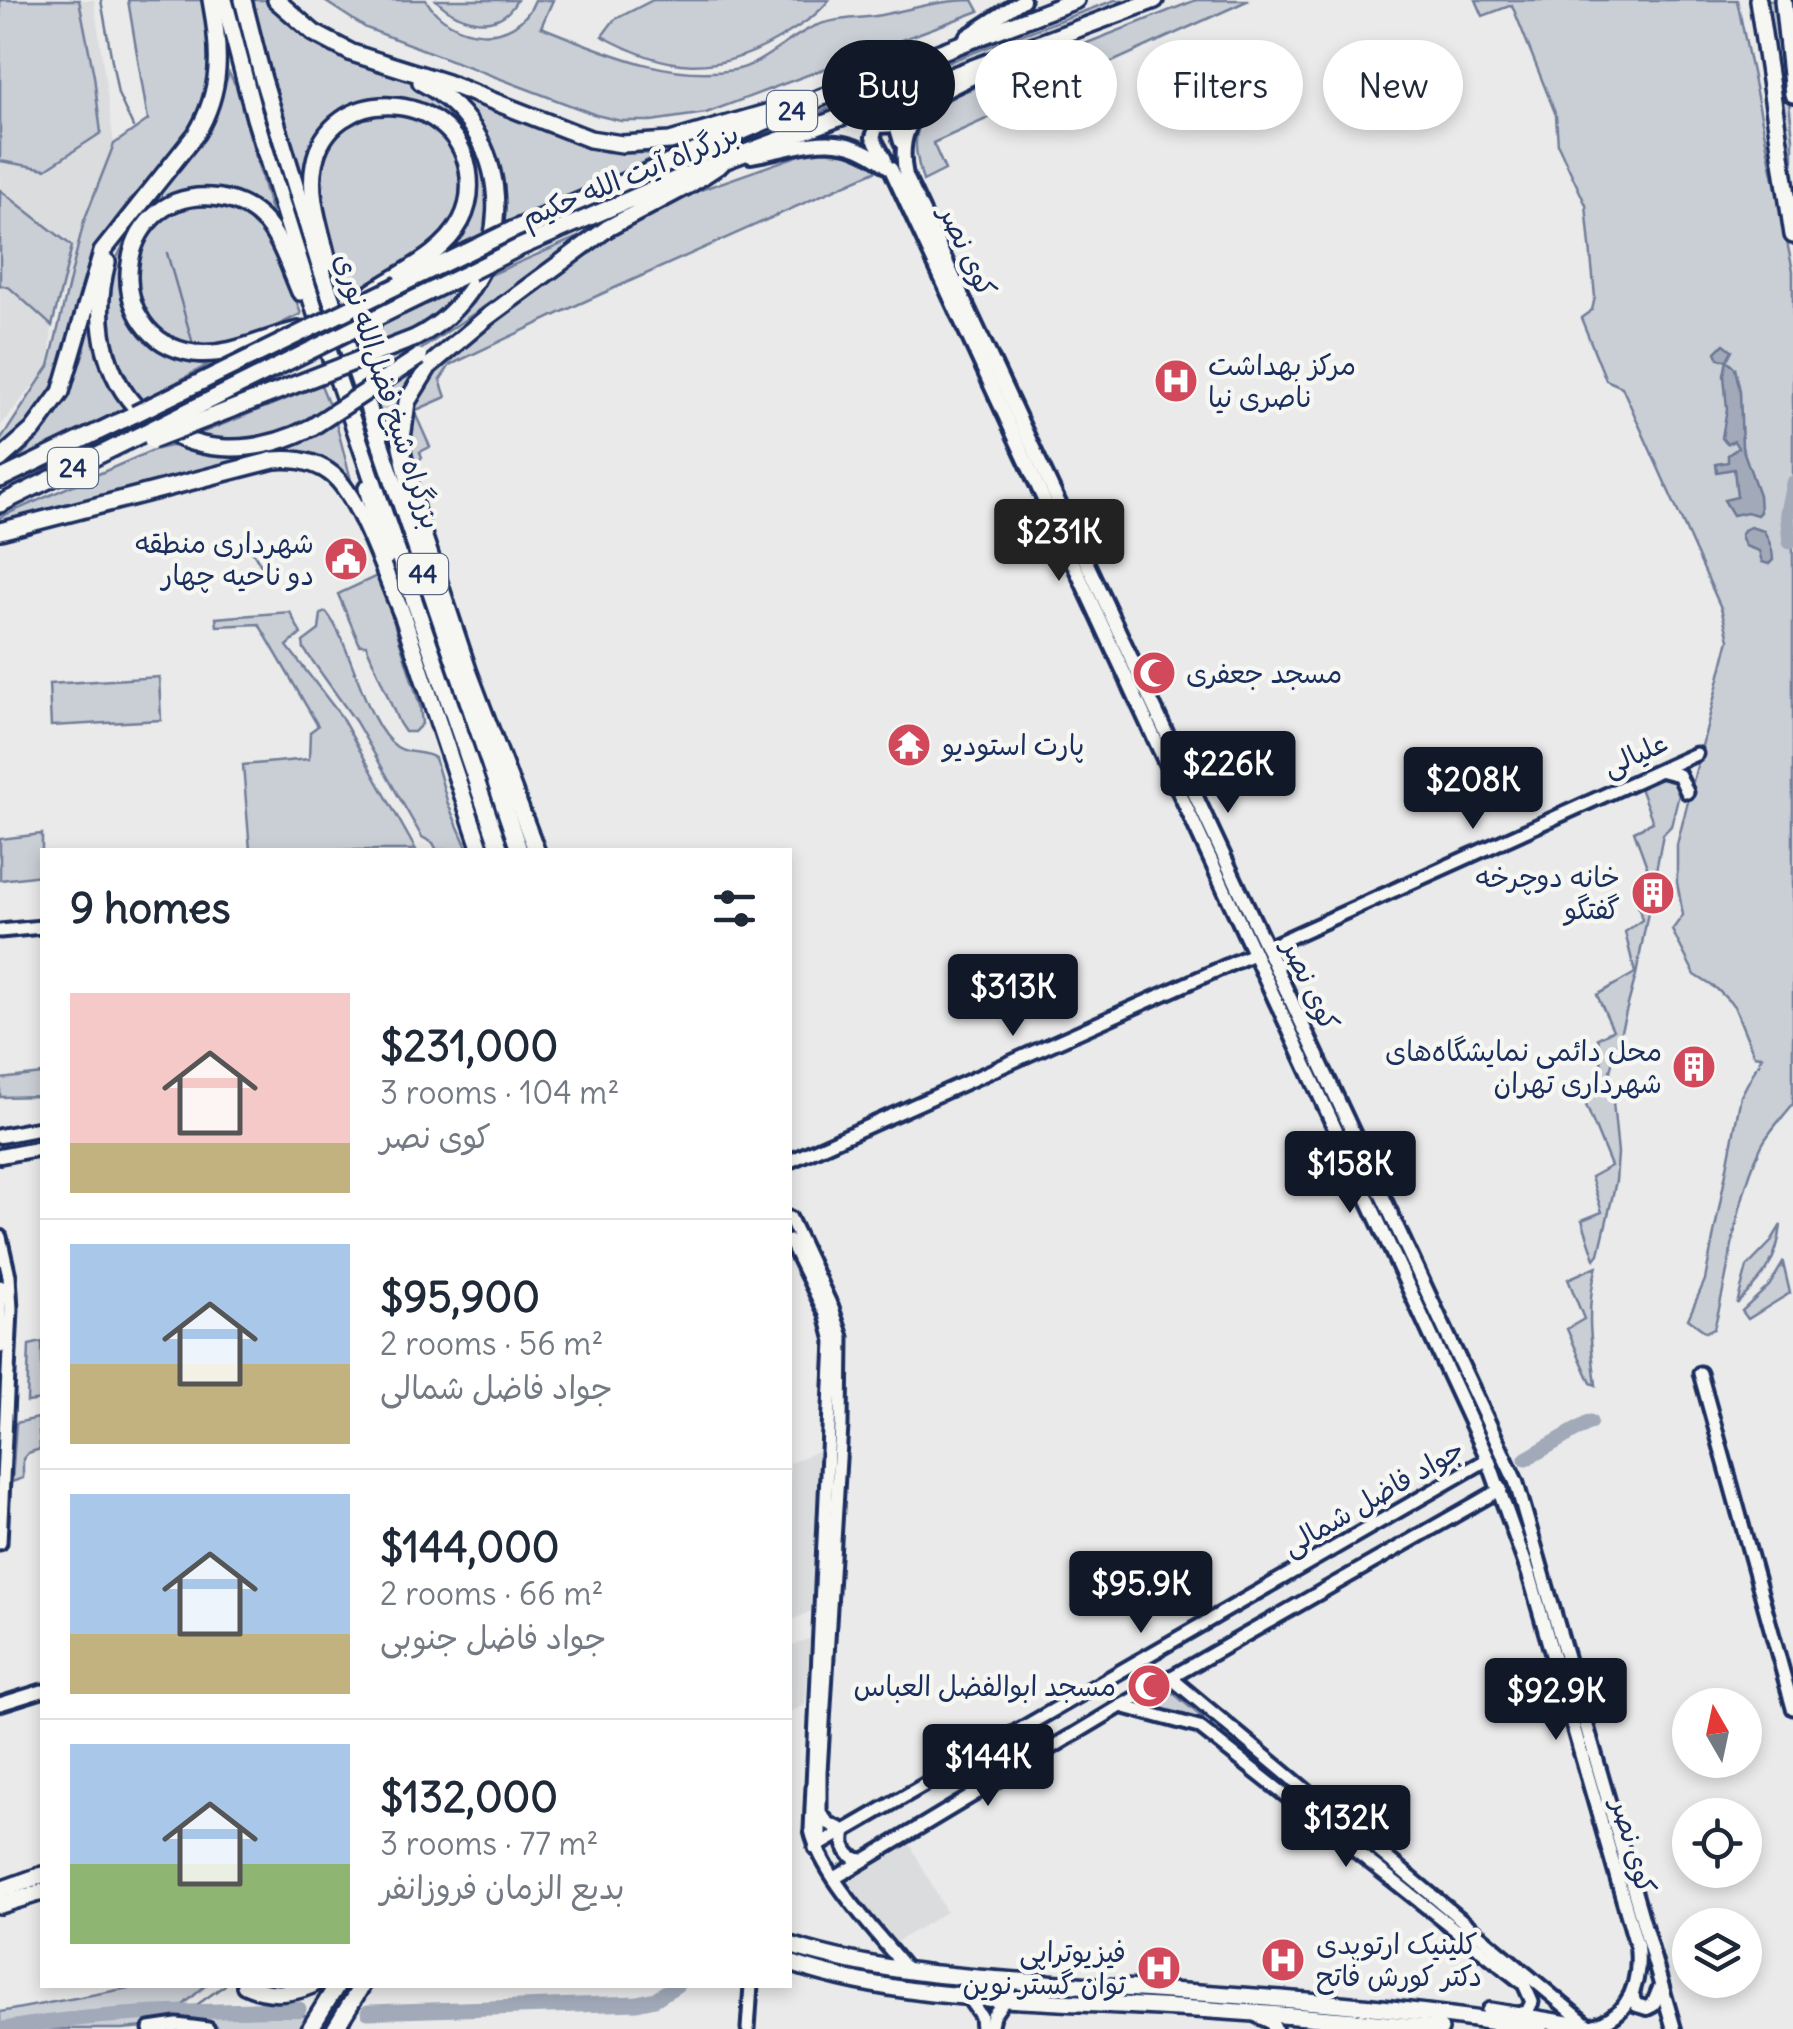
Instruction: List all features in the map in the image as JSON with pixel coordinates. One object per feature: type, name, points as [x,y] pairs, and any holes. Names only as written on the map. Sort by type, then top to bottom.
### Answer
[{"type":"highway","points":[[0,459],[33,430],[61,392],[102,252],[208,114],[219,64],[211,0]]},
{"type":"highway","name":"بزرگراه شیخ فضل‌الله نوری","points":[[224,0],[314,329],[338,378],[499,848]]},
{"type":"highway","name":"بزرگراه شیخ فضل‌الله نوری","points":[[243,0],[263,79],[330,296],[519,848]]},
{"type":"highway","points":[[276,0],[314,34],[352,52],[446,83],[590,139],[622,144],[686,138],[820,98]]},
{"type":"highway","name":"بزرگراه آیت الله حکیم","points":[[955,47],[1076,0]]},
{"type":"highway","name":"بزرگراه آیت الله حکیم","points":[[1050,40],[1156,0]]},
{"type":"highway","points":[[1747,0],[1767,71]]},
{"type":"highway","points":[[1758,0],[1793,235]]},
{"type":"highway","points":[[1783,0],[1793,94]]},
{"type":"highway","points":[[5,502],[149,436],[416,338],[451,314],[478,279],[494,228],[495,186],[486,152],[465,116],[437,90],[388,65]]},
{"type":"highway","name":"بزرگراه آیت الله حکیم","points":[[149,436],[518,248],[670,182],[975,67]]},
{"type":"highway","name":"بزرگراه آیت الله حکیم","points":[[353,308],[512,230],[820,98]]},
{"type":"highway","points":[[330,296],[328,260],[314,202],[313,170],[320,145],[344,120],[365,110],[390,105],[426,113],[442,124],[462,150],[469,178],[464,214],[438,249],[353,308]]},
{"type":"highway","points":[[535,848],[469,673],[416,512],[402,460],[403,416],[420,378],[440,354],[608,228],[727,162]]},
{"type":"highway","points":[[208,197],[241,204],[256,214],[274,236],[314,329],[227,352],[190,352],[164,342],[139,316],[130,290],[128,260],[138,236],[159,212],[184,200],[208,197]]},
{"type":"highway","points":[[124,221],[107,262],[101,311],[110,363],[133,404],[162,430],[194,442],[228,449],[266,446],[312,427],[418,357],[486,318]]},
{"type":"highway","name":"24","points":[[0,479],[353,308]]},
{"type":"highway","points":[[338,378],[339,398],[402,614],[477,848]]},
{"type":"highway","points":[[0,531],[274,460],[300,460],[328,471],[346,491],[402,614]]},
{"type":"highway","points":[[0,1891],[40,1879]]},
{"type":"highway","points":[[0,1904],[40,1893]]},
{"type":"highway","points":[[792,1937],[842,1960]]},
{"type":"highway","points":[[792,1946],[842,1960],[907,1970],[1437,2025],[1464,2010],[1518,2014],[1594,2028]]},
{"type":"highway","points":[[792,1964],[832,1978],[966,1996],[1540,2029]]},
{"type":"highway","points":[[792,1973],[810,1979],[832,1978]]},
{"type":"highway","points":[[253,1988],[284,1994],[303,1988]]},
{"type":"highway","points":[[310,2029],[335,1988]]},
{"type":"highway","points":[[335,2029],[360,1988]]},
{"type":"main road","points":[[955,43],[1023,0]]},
{"type":"main road","points":[[903,156],[906,128],[928,102],[975,77]]},
{"type":"main road","name":"کوی نصر","points":[[1632,1995],[1639,1963],[1637,1946],[1552,1649],[1501,1489],[1260,951],[916,200],[898,127],[892,123],[877,126],[872,137],[892,169],[1260,951],[1516,1482],[1674,2029]]},
{"type":"main road","points":[[727,162],[834,140],[860,147],[892,169]]},
{"type":"main road","points":[[4,1137],[40,1128]]},
{"type":"main road","points":[[6,1154],[40,1148]]},
{"type":"main road","points":[[1632,1995],[1636,2005],[1647,2008],[1653,2005],[1660,1986]]},
{"type":"main road","points":[[1594,2028],[1617,2015],[1632,1995]]},
{"type":"main road","points":[[1244,2011],[1265,2018],[1275,2029]]},
{"type":"street","name":"علیالی","points":[[792,1160],[1696,754]]},
{"type":"street","points":[[1659,771],[1679,775],[1687,792]]},
{"type":"street","points":[[0,931],[40,927]]},
{"type":"street","points":[[0,1164],[6,1154]]},
{"type":"street","points":[[792,1224],[842,1337],[810,1819],[819,1849],[835,1878],[907,1970]]},
{"type":"street","points":[[0,1237],[11,1293],[0,1543]]},
{"type":"street","points":[[792,1242],[802,1254]]},
{"type":"street","points":[[0,1286],[0,1348]]},
{"type":"street","points":[[821,1294],[834,1351],[836,1429]]},
{"type":"street","points":[[834,1351],[842,1337]]},
{"type":"street","points":[[1700,1373],[1793,1708]]},
{"type":"street","name":"جواد فاضل شمالی","points":[[819,1849],[845,1830],[1488,1460]]},
{"type":"street","points":[[835,1878],[1170,1677],[1501,1489]]},
{"type":"street","points":[[1170,1677],[1594,2028]]},
{"type":"street","points":[[0,1704],[40,1692]]},
{"type":"street","points":[[0,1694],[14,1700]]},
{"type":"street","points":[[1121,1706],[1199,1726],[1524,1984],[1532,2002],[1527,2012],[1518,2014]]},
{"type":"street","points":[[819,1707],[819,1849]]},
{"type":"street","points":[[1199,1726],[1213,1712]]},
{"type":"street","points":[[1313,1818],[1325,1805]]},
{"type":"street","points":[[819,1811],[828,1823],[845,1830],[846,1852],[863,1860]]},
{"type":"street","points":[[748,2029],[751,1988]]},
{"type":"street","points":[[966,1996],[981,2016],[982,2029]]},
{"type":"street","points":[[990,2029],[992,2016],[1004,1999]]},
{"type":"street","points":[[150,2029],[178,2025],[208,2029]]},
{"type":"shaded area","points":[[0,0],[94,0],[114,144],[52,326],[49,366],[0,426]]},
{"type":"shaded area","points":[[0,0],[79,0],[101,133],[46,169],[0,161]]},
{"type":"shaded area","points":[[128,0],[205,0],[212,52],[210,84],[192,124],[101,241],[61,370],[35,413],[0,452],[0,441],[49,366],[84,221],[114,144],[148,120]]},
{"type":"shaded area","points":[[249,0],[271,0],[337,51],[422,86],[453,108],[485,161],[491,233],[403,276],[462,228],[464,145],[386,101],[319,140],[317,235]]},
{"type":"shaded area","points":[[323,0],[426,0],[450,24],[482,33],[513,26],[526,16],[535,0],[553,0],[541,27],[635,62],[709,72],[745,67],[805,31],[830,21],[960,0],[973,0],[979,11],[901,40],[822,40],[822,70],[706,113],[651,121],[621,121],[596,115],[366,28]]},
{"type":"shaded area","points":[[436,0],[517,0],[500,18],[478,21],[455,14]]},
{"type":"shaded area","points":[[653,0],[829,0],[806,21],[756,51],[712,64],[691,65],[648,57],[602,36],[614,20]]},
{"type":"shaded area","points":[[1115,0],[1130,0],[1025,40],[1009,40]]},
{"type":"shaded area","points":[[1196,0],[1249,0],[1161,40],[1137,40],[1137,51],[1117,60],[1117,40],[1095,40]]},
{"type":"shaded area","points":[[1476,0],[1737,0],[1793,271],[1793,1104],[1767,1136],[1752,1169],[1714,1328],[1706,1332],[1688,1319],[1705,1280],[1741,1096],[1762,1056],[1754,1055],[1734,1006],[1695,975],[1672,930],[1683,915],[1677,882],[1677,845],[1729,639],[1721,608],[1622,387],[1606,380],[1581,318],[1592,310],[1595,297],[1586,205],[1558,145],[1556,115],[1512,5],[1483,16]]},
{"type":"shaded area","points":[[1765,0],[1778,0],[1793,138],[1793,193]]},
{"type":"shaded area","points":[[975,53],[975,59],[955,67],[955,60]]},
{"type":"shaded area","points":[[229,73],[272,215],[265,218],[213,193],[160,214],[136,229],[123,251],[119,274],[130,316],[162,348],[207,365],[141,402],[117,361],[112,341],[109,294],[117,258],[134,222],[210,129]]},
{"type":"shaded area","points":[[975,87],[975,124],[933,143],[945,170],[923,181],[916,152],[918,131],[955,130],[955,95]]},
{"type":"shaded area","points":[[449,93],[586,147],[607,152],[661,154],[499,230],[499,192]]},
{"type":"shaded area","points":[[381,110],[416,114],[437,127],[458,159],[462,196],[448,231],[434,246],[379,279],[343,293],[319,204],[321,158],[330,139],[345,124]]},
{"type":"shaded area","points":[[822,111],[822,118],[507,248],[505,243]]},
{"type":"shaded area","points":[[814,150],[859,155],[882,168],[450,365],[440,380],[446,397],[414,411],[430,447],[420,452],[422,458],[407,466],[406,424],[425,377],[482,331],[637,218],[692,193]]},
{"type":"shaded area","points":[[0,190],[72,246],[52,326],[10,288],[0,285]]},
{"type":"shaded area","points":[[228,204],[261,224],[279,252],[301,314],[244,340],[207,347],[188,345],[170,337],[142,308],[133,286],[137,261],[148,228],[181,205]]},
{"type":"shaded area","points":[[601,227],[369,385],[366,368],[444,329],[473,303],[490,275]]},
{"type":"shaded area","points":[[473,277],[439,318],[363,357],[357,335]]},
{"type":"shaded area","points":[[98,291],[98,303],[131,406],[9,466],[48,427],[71,388]]},
{"type":"shaded area","points":[[416,365],[399,399],[392,448],[374,393]]},
{"type":"shaded area","points":[[321,385],[330,407],[292,431],[254,444],[191,437]]},
{"type":"shaded area","points":[[335,419],[352,484],[342,474],[303,455],[0,525],[0,517],[151,451],[177,446],[213,454],[246,454],[292,442]]},
{"type":"shaded area","points":[[379,575],[420,706],[422,724],[414,732],[405,732],[399,723],[366,645],[360,645],[338,594]]},
{"type":"shaded area","points":[[290,612],[301,634],[287,646],[340,715],[415,848],[250,848],[243,765],[309,759],[310,732],[318,726],[259,624],[217,626],[216,618]]},
{"type":"shaded area","points":[[326,612],[335,626],[367,703],[386,736],[397,747],[435,758],[448,804],[467,848],[436,848],[422,837],[356,722],[304,649],[303,642],[319,630],[321,614]]},
{"type":"shaded area","points":[[159,677],[161,720],[51,726],[49,684]]},
{"type":"shaded area","points":[[1671,774],[1681,786],[1671,826],[1663,834],[1636,975],[1610,1071],[1618,1153],[1616,1181],[1595,1259],[1582,1220],[1602,1212],[1591,1177],[1611,1166],[1581,1093],[1604,1081],[1598,1038],[1613,1030],[1597,995],[1635,973],[1625,932],[1642,920],[1633,886],[1650,875],[1634,831],[1653,822],[1640,788]]},
{"type":"shaded area","points":[[42,834],[40,875],[0,880],[0,839]]},
{"type":"shaded area","points":[[40,1074],[40,1096],[0,1097],[0,1079]]},
{"type":"shaded area","points":[[1781,1225],[1767,1269],[1737,1304],[1747,1267]]},
{"type":"shaded area","points":[[1783,1263],[1790,1293],[1748,1319],[1742,1311],[1769,1286]]},
{"type":"shaded area","points":[[1597,1266],[1590,1311],[1596,1385],[1591,1383],[1567,1329],[1584,1319],[1568,1279]]},
{"type":"shaded area","points":[[40,1342],[40,1400],[27,1402],[29,1345]]},
{"type":"shaded area","points":[[38,1418],[40,1449],[28,1453],[23,1459],[23,1478],[12,1482],[16,1423]]},
{"type":"shaded area","points":[[822,1449],[811,1611],[792,1620],[792,1462]]},
{"type":"shaded area","points":[[810,1638],[805,1705],[792,1711],[792,1646]]},
{"type":"shaded area","points":[[1173,1693],[1202,1720],[1144,1710],[1144,1706]]},
{"type":"shaded area","points":[[908,1840],[946,1912],[893,1944],[845,1883],[847,1877]]},
{"type":"shaded area","points":[[129,1988],[203,1988],[182,2006],[0,2024],[0,2012]]},
{"type":"shaded area","points":[[312,2015],[303,2029],[215,2029],[193,2023],[121,2029],[23,2029],[176,2016]]},
{"type":"water","points":[[1724,344],[1732,350],[1727,360],[1719,359],[1716,352]]},
{"type":"water","points":[[1727,360],[1735,368],[1740,391],[1742,447],[1759,495],[1757,515],[1733,515],[1724,500],[1737,497],[1734,469],[1717,472],[1716,464],[1728,462],[1728,455],[1738,448],[1734,441],[1727,444],[1722,438],[1727,409]]},
{"type":"water","points":[[1750,527],[1764,531],[1772,552],[1769,564],[1762,562],[1759,551],[1745,546],[1741,535]]},
{"type":"waterway","points":[[101,0],[118,94],[133,127]]},
{"type":"waterway","points":[[167,253],[193,344]]},
{"type":"waterway","points":[[1790,542],[1787,512],[1793,483]]},
{"type":"waterway","points":[[245,538],[266,574]]},
{"type":"waterway","points":[[1526,1459],[1590,1422]]},
{"type":"waterway","points":[[188,2011],[221,1988]]},
{"type":"waterway","points":[[368,2012],[637,2003],[655,1999],[672,1988]]},
{"type":"waterway","points":[[4,2029],[114,2016],[299,2009]]},
{"type":"place","name":"مرکز بهداشت ناصری نیا","points":[[1176,381]]},
{"type":"place","name":"شهرداری منطقه دو ناحیه چهار","points":[[346,559]]},
{"type":"place","name":"مسجد جعفری","points":[[1154,673]]},
{"type":"place","name":"پارت استودیو","points":[[909,745]]},
{"type":"place","name":"خانه دوچرخه گفتگو","points":[[1653,893]]},
{"type":"place","name":"محل دائمی نمایشگاه‌های شهرداری تهران","points":[[1694,1067]]},
{"type":"place","name":"مسجد ابوالفضل العباس","points":[[1149,1686]]},
{"type":"place","name":"کلینیک ارتوپدی دکتر کورش فاتح","points":[[1283,1960]]},
{"type":"place","name":"فیزیوتراپی توان گستر نوین","points":[[1159,1968]]}]
